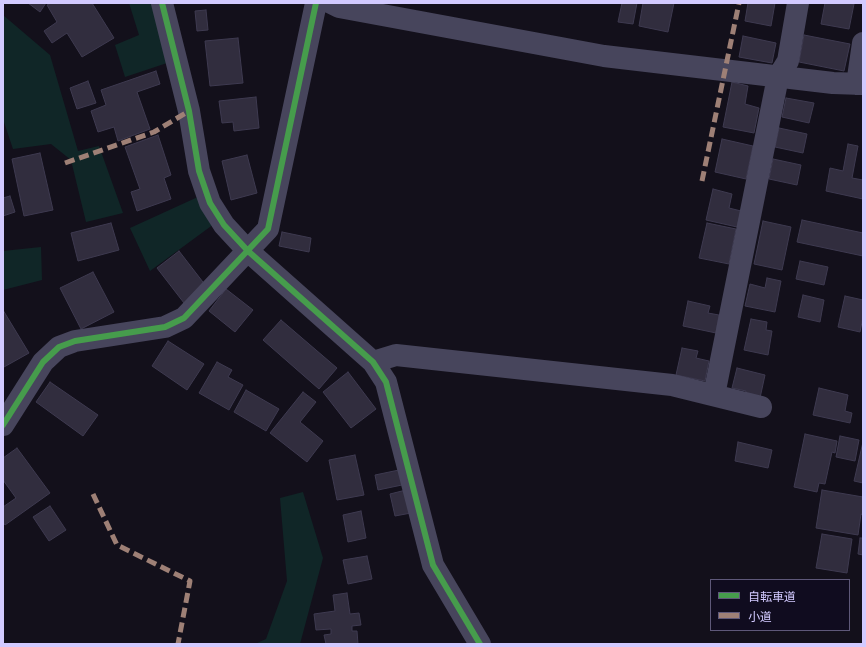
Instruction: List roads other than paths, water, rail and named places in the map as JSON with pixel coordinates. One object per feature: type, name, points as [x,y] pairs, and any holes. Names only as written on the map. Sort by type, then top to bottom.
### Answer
[{"type":"street","points":[[162,3],[189,111],[199,171],[210,203],[224,225],[248,251],[373,362],[386,382],[433,565],[480,644]]},
{"type":"street","points":[[3,425],[43,362],[59,348],[75,341],[165,327],[184,318],[268,229],[316,3]]},
{"type":"street","points":[[331,3],[340,7],[604,56],[833,83],[860,84],[863,43]]},
{"type":"street","points":[[714,395],[778,77],[788,61],[798,3]]},
{"type":"street","points":[[373,362],[396,355],[672,384],[761,407]]}]
